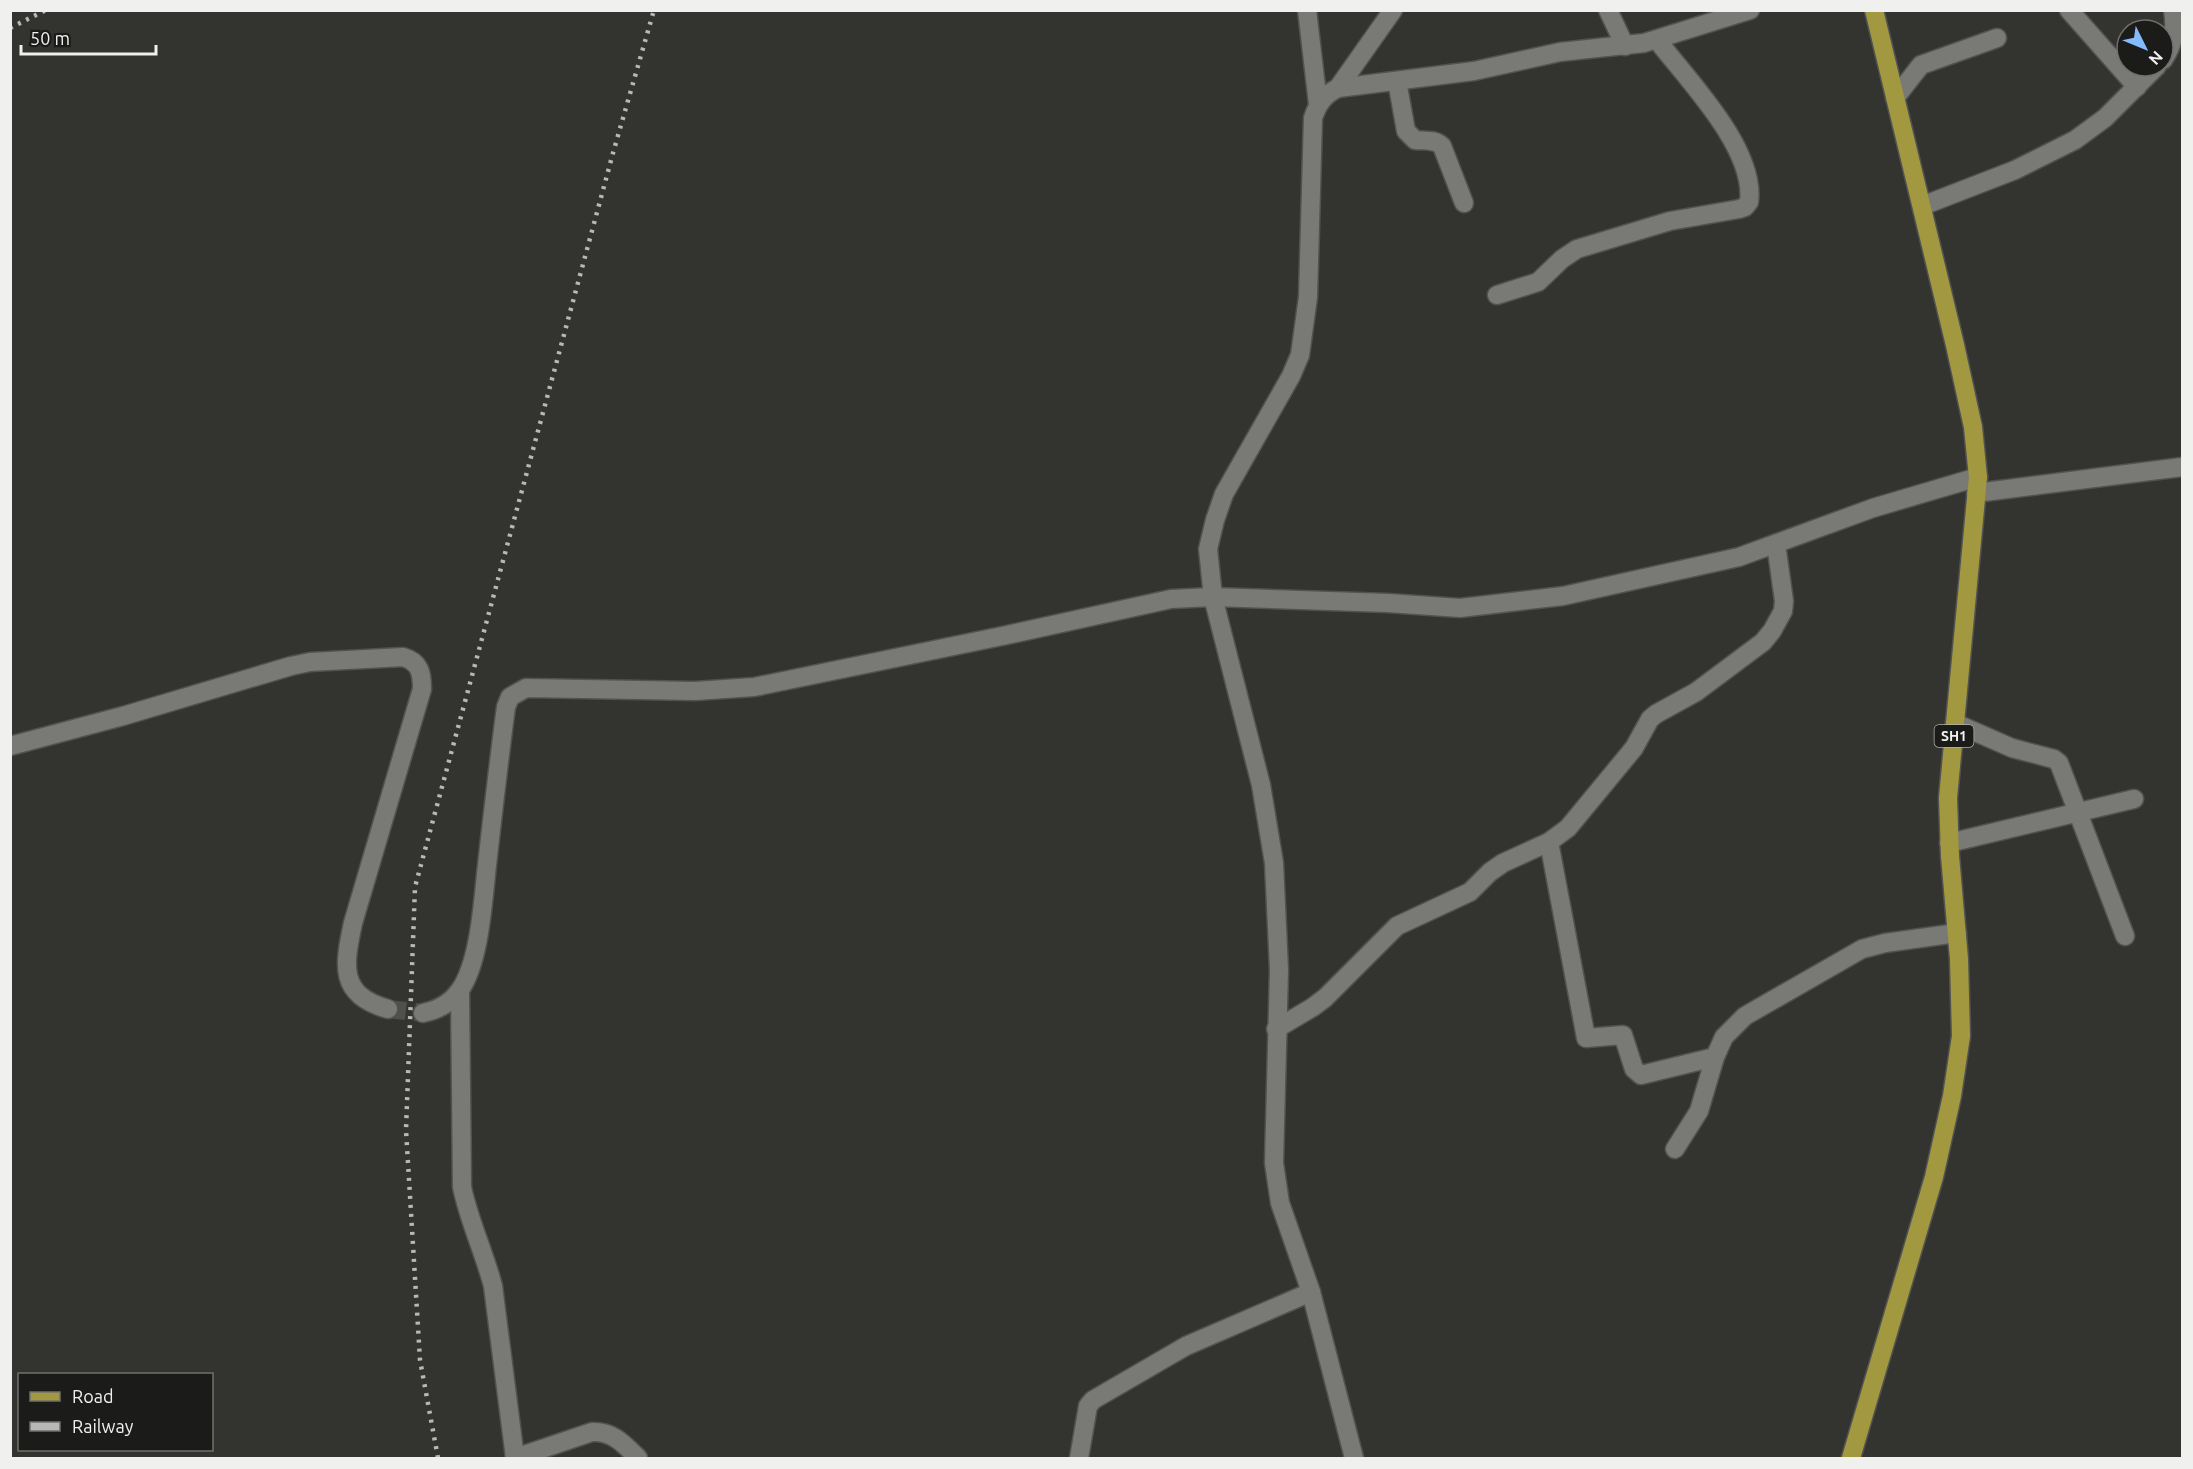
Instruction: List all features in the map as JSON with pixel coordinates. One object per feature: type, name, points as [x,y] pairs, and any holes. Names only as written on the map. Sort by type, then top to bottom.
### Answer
[{"type":"main road","name":"SH1","points":[[1851,1458],[1931,1189],[1952,1096],[1961,1036],[1948,798],[1977,485],[1973,427],[1874,10]]},
{"type":"street","points":[[1306,10],[1318,104]]},
{"type":"street","points":[[1338,88],[1393,10]]},
{"type":"street","points":[[1608,10],[1625,46]]},
{"type":"street","points":[[1354,1458],[1311,1292],[1281,1203],[1274,1163],[1278,934],[1270,833],[1261,785],[1213,597],[1208,549],[1224,494],[1292,376],[1300,355],[1308,297],[1313,118],[1318,104],[1328,93],[1338,88],[1474,71],[1560,52],[1625,46],[1657,40],[1750,10]]},
{"type":"street","points":[[2069,10],[2137,87]]},
{"type":"street","points":[[1895,98],[1921,64],[1997,38]]},
{"type":"street","points":[[1497,295],[1538,282],[1577,249],[1670,221],[1739,209],[1745,207],[1749,202],[1745,166],[1727,131],[1657,40]]},
{"type":"street","points":[[1922,206],[2015,170],[2075,140],[2105,118],[2146,78]]},
{"type":"street","points":[[1397,81],[1406,132],[1415,140],[1430,141],[1442,146],[1464,203]]},
{"type":"street","points":[[423,1013],[447,1004],[460,990],[473,960],[480,922],[506,706],[510,697],[526,688],[695,691],[754,687],[995,638],[1171,599],[1213,597],[1476,608],[1577,594],[1722,562],[1873,508],[1977,485],[2182,467]]},
{"type":"street","points":[[1276,1029],[1325,998],[1397,926],[1470,892],[1490,872],[1503,863],[1549,842],[1568,828],[1634,748],[1650,719],[1696,692],[1763,642],[1783,611],[1784,601],[1776,544]]},
{"type":"street","points":[[10,746],[123,716],[291,666],[310,662],[404,657],[412,660],[422,675],[422,689],[346,957],[350,983],[359,996],[373,1005],[388,1009]]},
{"type":"street","points":[[1955,723],[2012,748],[2054,759],[2059,763],[2125,936]]},
{"type":"street","points":[[1949,843],[2134,799]]},
{"type":"street","points":[[1549,842],[1581,1022],[1586,1038],[1623,1035],[1634,1069],[1641,1075],[1715,1057]]},
{"type":"street","points":[[1675,1149],[1699,1111],[1715,1057],[1724,1037],[1745,1016],[1862,950],[1885,943],[1957,933]]},
{"type":"street","points":[[460,990],[462,1186],[467,1211],[493,1286],[515,1458],[592,1432],[603,1431],[613,1436],[638,1458]]},
{"type":"street","points":[[1079,1458],[1088,1406],[1093,1400],[1186,1346],[1311,1292]]},
{"type":"tunnel","points":[[388,1009],[423,1013]]},
{"type":"railway","points":[[10,28],[46,10]]},
{"type":"railway","points":[[438,1458],[420,1360],[406,1130],[415,887],[613,153],[654,10]]}]
